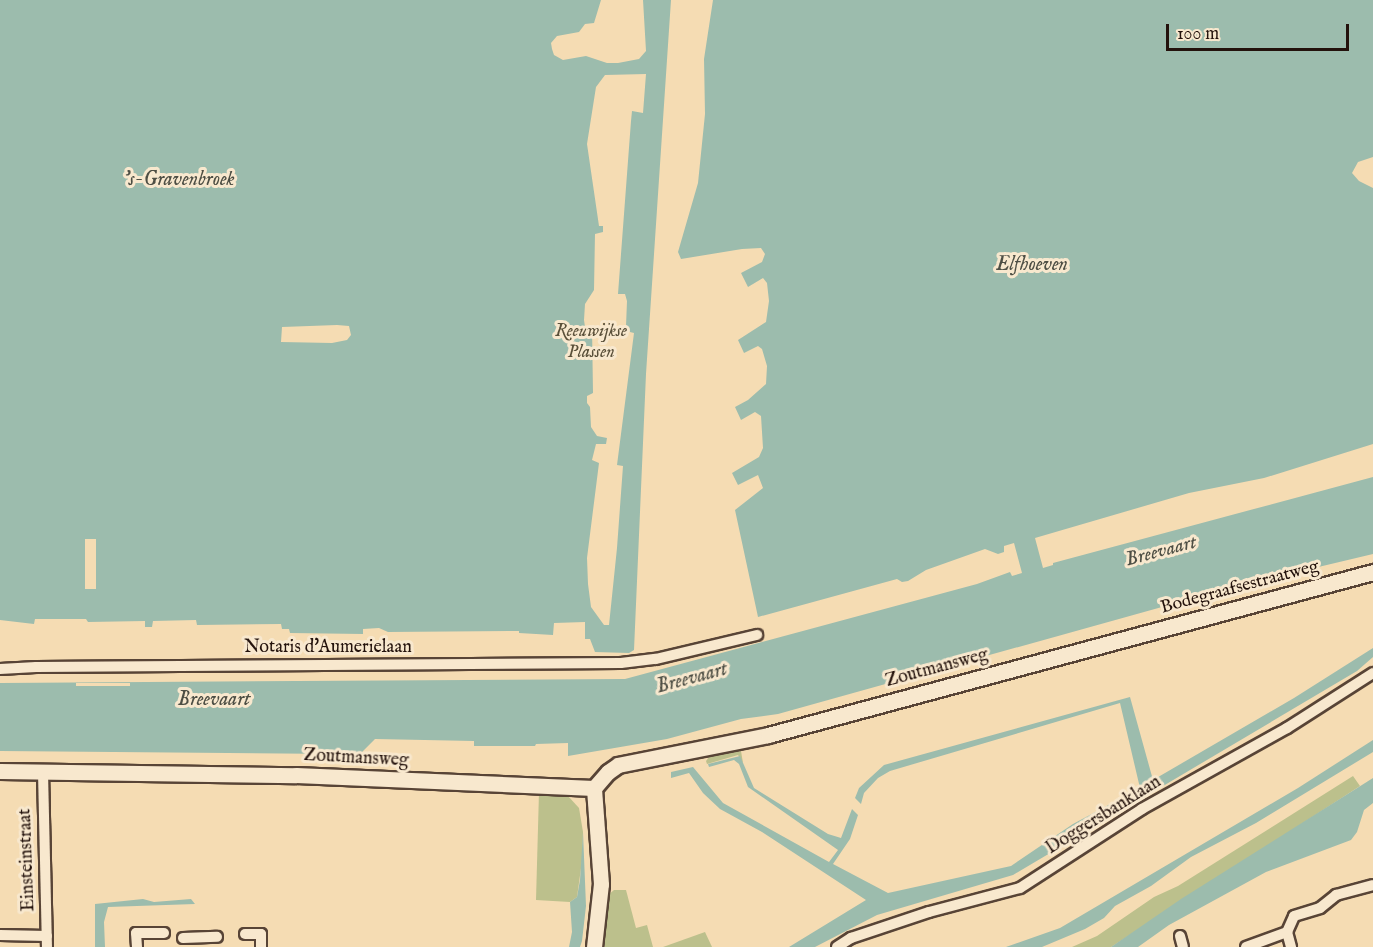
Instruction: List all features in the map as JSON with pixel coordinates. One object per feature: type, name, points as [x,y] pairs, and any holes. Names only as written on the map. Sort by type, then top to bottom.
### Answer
[{"type":"main road","name":"Bodegraafsestraatweg","points":[[1117,641],[1373,572]]},
{"type":"main road","name":"Zoutmansweg","points":[[0,771],[296,775],[594,788],[608,772],[618,765],[699,750],[732,736],[768,735],[1117,641]]},
{"type":"main road","points":[[594,788],[601,884],[594,947]]},
{"type":"street","name":"Notaris d'Aumerielaan","points":[[0,669],[621,663],[656,660],[757,635]]},
{"type":"street","name":"Doggersbanklaan","points":[[837,947],[850,938],[929,912],[1020,888],[1142,809],[1287,728],[1373,673]]},
{"type":"street","name":"Einsteinstraat","points":[[43,772],[47,941]]},
{"type":"street","points":[[1291,947],[1287,932],[1294,916],[1320,908],[1336,895],[1373,885]]},
{"type":"street","points":[[1246,947],[1287,932]]},
{"type":"street","points":[[137,947],[136,933],[164,933]]},
{"type":"street","points":[[245,934],[261,934],[261,947]]},
{"type":"street","points":[[0,935],[47,941]]},
{"type":"street","points":[[183,938],[201,942],[217,937]]},
{"type":"green space","points":[[741,751],[743,763],[738,755],[707,764],[706,761],[709,757]]},
{"type":"green space","points":[[1353,776],[1360,786],[1111,947],[1072,947],[1097,936],[1154,897],[1178,886]]},
{"type":"green space","points":[[539,792],[568,796],[579,808],[583,832],[582,861],[577,897],[570,902],[536,900]]},
{"type":"green space","points":[[614,890],[626,890],[636,928],[647,925],[653,947],[602,947],[607,896]]},
{"type":"green space","points":[[705,932],[712,947],[663,947]]},
{"type":"water","name":"'s-Gravenbroek","points":[[0,0],[601,0],[594,23],[585,24],[579,32],[557,36],[551,43],[552,49],[554,55],[563,60],[586,56],[607,63],[618,63],[639,59],[646,51],[643,0],[671,0],[646,374],[634,650],[629,653],[595,652],[590,639],[585,639],[585,622],[554,623],[553,635],[519,633],[519,631],[388,632],[379,628],[363,629],[363,634],[290,633],[289,629],[282,629],[281,624],[197,625],[196,620],[153,621],[152,627],[145,627],[145,621],[88,622],[86,619],[35,619],[34,624],[0,620]],"holes":[[[646,74],[643,113],[632,111],[631,121],[618,294],[625,294],[627,301],[626,326],[622,327],[622,330],[634,333],[617,465],[623,466],[617,548],[609,625],[604,625],[591,607],[587,558],[599,463],[592,460],[596,444],[606,444],[607,438],[597,436],[591,427],[590,407],[587,403],[587,396],[593,393],[592,326],[585,327],[585,304],[594,290],[595,234],[603,232],[603,226],[599,226],[587,144],[596,87],[605,75]],[[349,326],[351,335],[347,340],[332,343],[281,342],[282,327]]]},
{"type":"water","name":"Elfhoeven","points":[[713,0],[1373,0],[1373,157],[1358,162],[1352,173],[1359,181],[1373,188],[1373,444],[1264,478],[1189,493],[1035,538],[1043,568],[1053,563],[1373,477],[1373,554],[1230,588],[778,714],[741,719],[667,739],[568,756],[568,743],[536,744],[535,746],[474,746],[474,741],[375,739],[362,752],[339,754],[0,751],[0,683],[625,679],[977,584],[1010,572],[1012,576],[1022,573],[1014,543],[1004,546],[1004,552],[998,554],[985,549],[926,570],[908,581],[902,582],[897,579],[758,617],[735,510],[763,488],[758,475],[738,485],[732,473],[759,457],[763,448],[761,416],[755,412],[741,420],[735,407],[748,400],[766,384],[767,366],[762,349],[758,346],[744,353],[738,340],[766,322],[769,301],[767,283],[763,278],[748,287],[741,273],[762,262],[765,254],[761,248],[742,249],[681,259],[678,252],[698,183],[705,114],[704,59]]},
{"type":"water","points":[[1373,648],[1373,657],[1357,671],[1013,875],[877,915],[815,947],[789,947],[866,900],[762,832],[720,809],[703,793],[689,773],[671,778],[671,772],[693,767],[723,803],[829,862],[838,850],[748,787],[739,764],[734,760],[709,767],[708,764],[740,756],[754,788],[828,834],[841,838],[852,809],[858,815],[850,839],[833,864],[888,893],[1011,866],[1073,824],[1140,788],[1120,703],[890,771],[878,778],[864,793],[861,804],[855,798],[859,788],[884,765],[1130,697],[1153,780],[1294,698]]},
{"type":"water","points":[[1373,740],[1373,752],[1256,823],[1191,857],[1151,886],[1115,906],[1104,918],[1085,929],[1042,947],[1006,947],[1060,928],[1298,788]]},
{"type":"water","points":[[1373,778],[1373,803],[1364,810],[1357,832],[1351,840],[1266,872],[1169,925],[1138,947],[1111,947],[1181,899]]},
{"type":"water","points":[[583,832],[586,906],[582,941],[580,947],[569,947],[572,932],[570,902],[577,897]]},
{"type":"water","points":[[143,899],[154,902],[191,899],[195,904],[108,907],[104,922],[105,947],[95,947],[95,904]]},
{"type":"pier","points":[[85,539],[96,539],[96,589],[85,589]]},
{"type":"pier","points":[[76,683],[130,683],[130,686],[76,686]]},
{"type":"park label","name":"Reeuwijkse Plassen","points":[[591,343]]},
{"type":"water label","name":"Breevaart","points":[[1161,551]]},
{"type":"water label","name":"Breevaart","points":[[692,678]]},
{"type":"water label","name":"Breevaart","points":[[214,699]]}]
